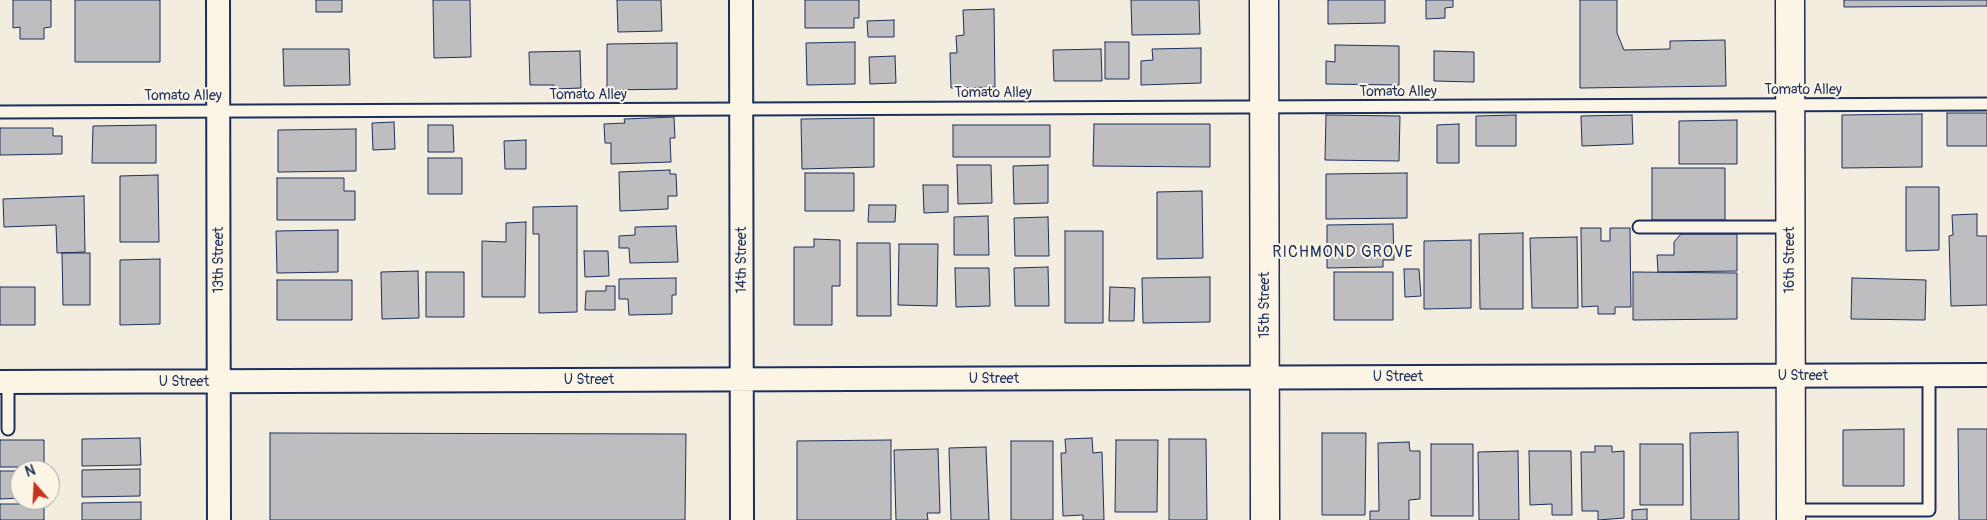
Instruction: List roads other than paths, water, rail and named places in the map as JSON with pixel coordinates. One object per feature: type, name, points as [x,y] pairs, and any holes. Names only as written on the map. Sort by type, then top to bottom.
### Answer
[{"type":"main road","name":"15th Street","points":[[1264,0],[1265,520]]},
{"type":"main road","name":"16th Street","points":[[1790,0],[1791,515]]},
{"type":"street","name":"13th Street","points":[[218,0],[219,520]]},
{"type":"street","name":"14th Street","points":[[741,0],[742,520]]},
{"type":"street","name":"U Street","points":[[4,382],[1987,374]]},
{"type":"lane","name":"Tomato Alley","points":[[0,112],[1987,104]]},
{"type":"lane","points":[[1639,227],[1790,227]]},
{"type":"lane","points":[[1791,515],[1928,510],[1929,375]]},
{"type":"lane","points":[[4,382],[8,429]]},
{"type":"district","name":"RICHMOND GROVE","points":[[1343,253]]}]
